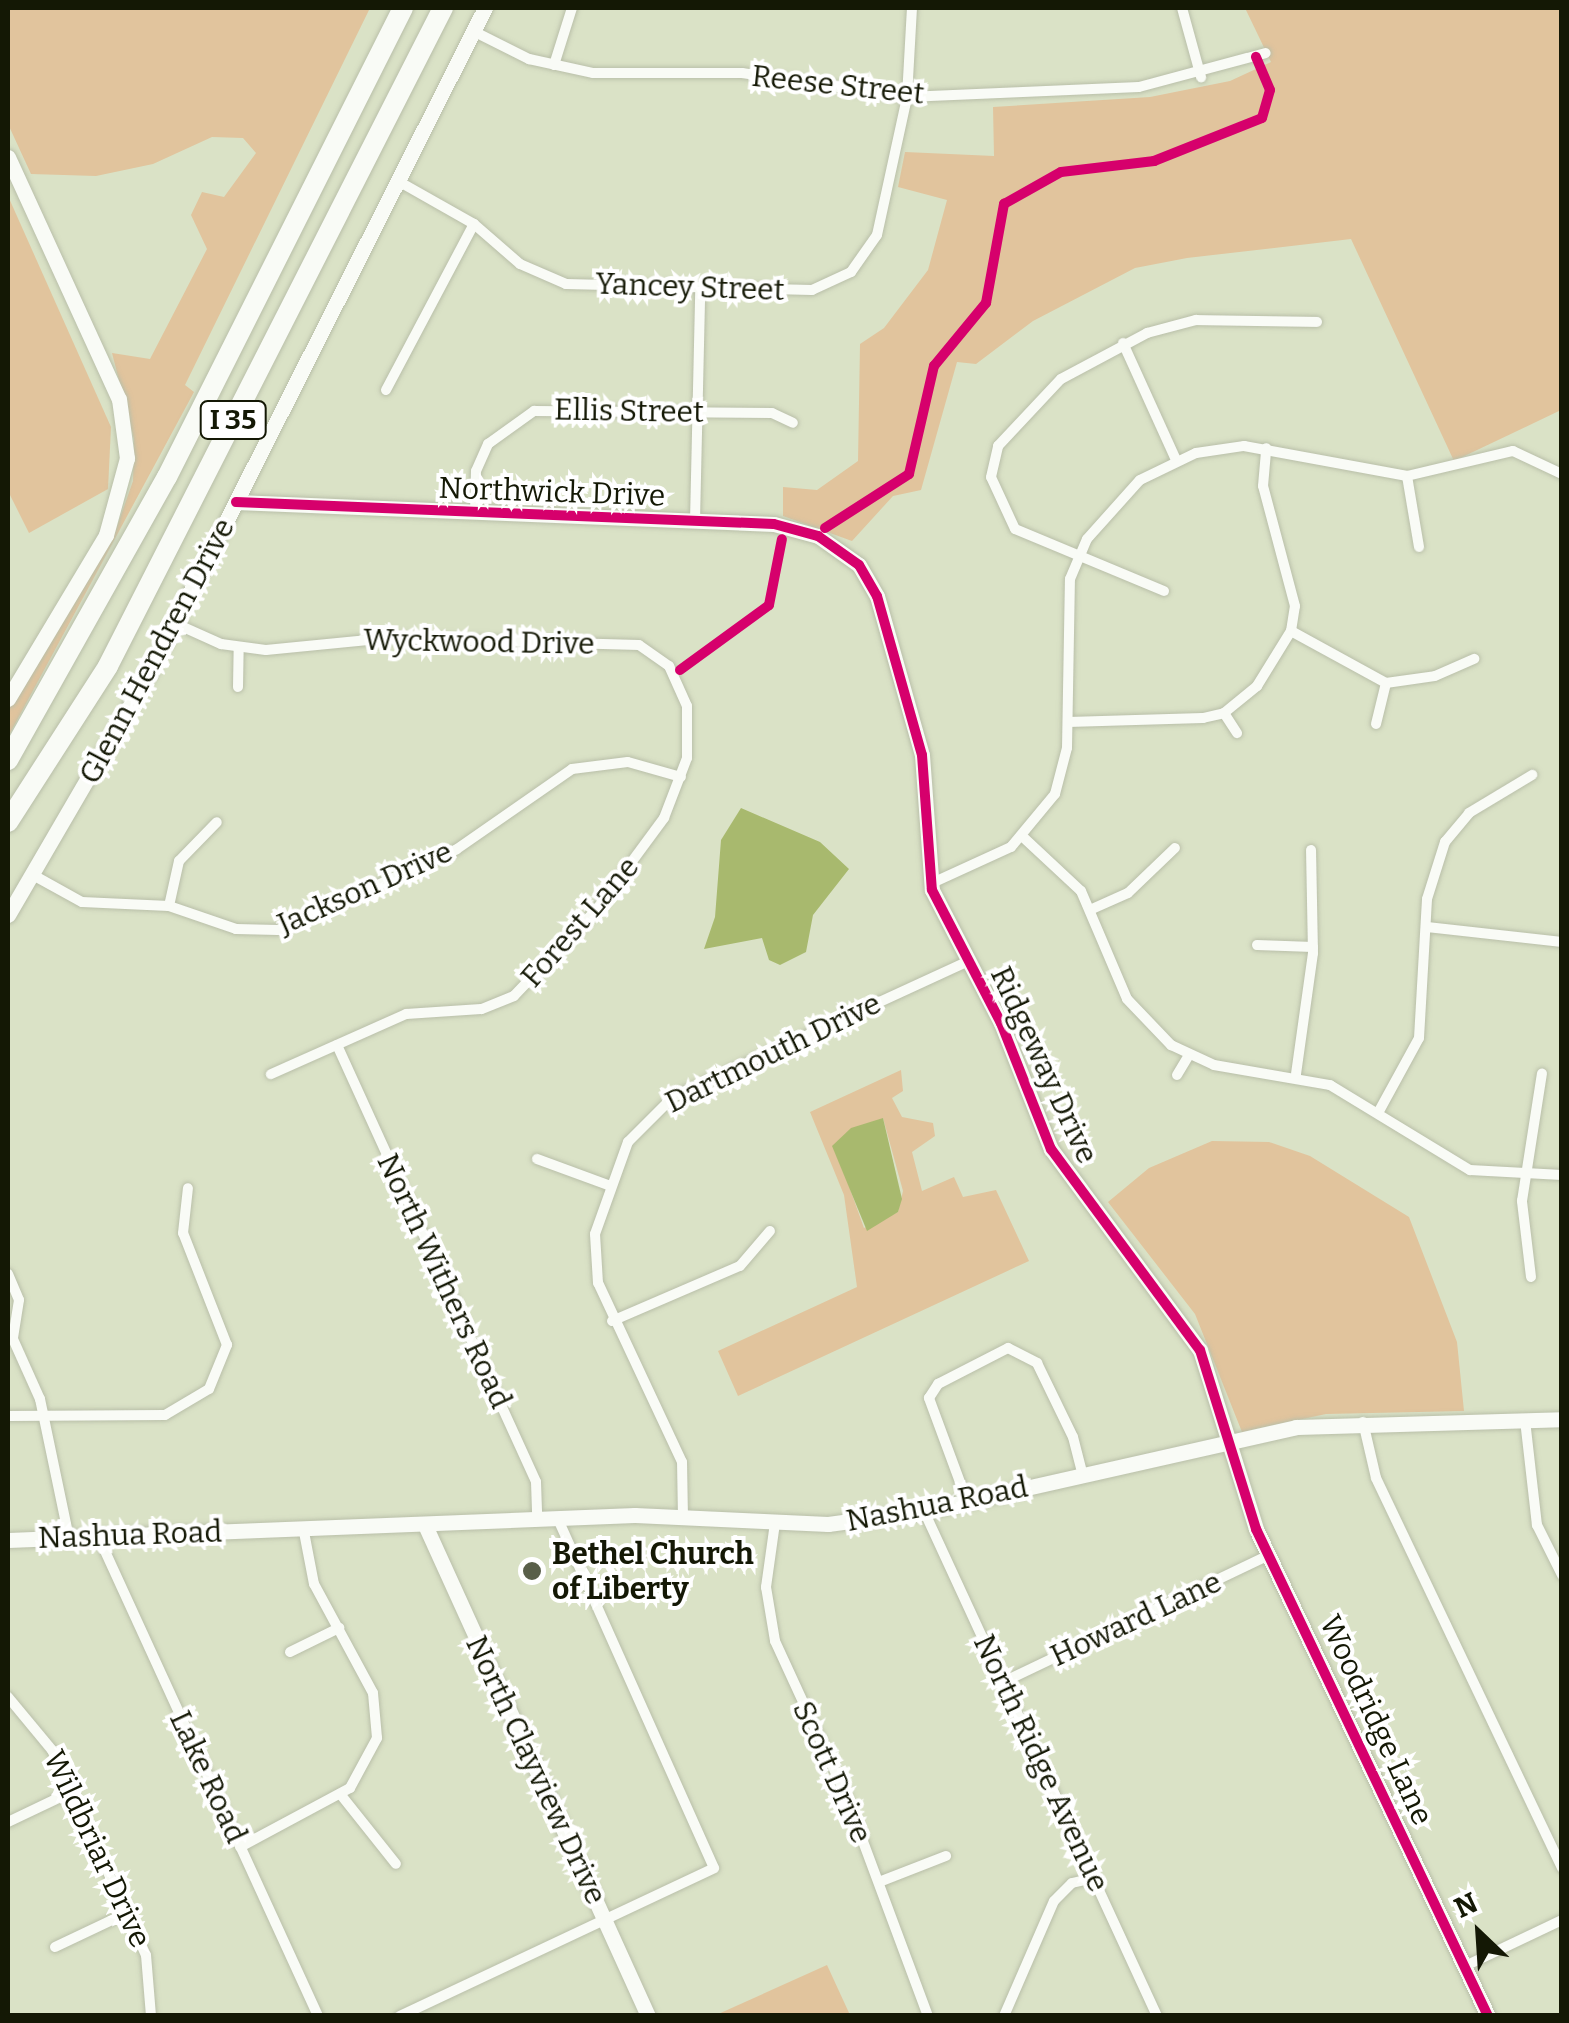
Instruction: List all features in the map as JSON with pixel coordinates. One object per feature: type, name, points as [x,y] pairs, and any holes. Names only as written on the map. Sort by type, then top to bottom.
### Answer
[{"type":"highway","name":"I 35","points":[[8,760],[167,476],[403,8]]},
{"type":"highway","name":"I 35","points":[[8,822],[108,666],[442,8]]},
{"type":"street","name":"Glenn Hendren Drive","points":[[8,915],[33,876],[236,502],[485,8]]},
{"type":"street","points":[[554,66],[572,8]]},
{"type":"street","name":"Yancey Street","points":[[398,181],[474,224],[520,264],[566,284],[700,292],[812,290],[851,272],[877,236],[908,97],[912,8]]},
{"type":"street","points":[[1182,8],[1201,77]]},
{"type":"street","name":"Reese Street","points":[[472,31],[554,66],[593,74],[742,74],[908,97],[1139,88],[1201,77],[1266,53]]},
{"type":"street","points":[[8,158],[119,399],[128,458],[106,535],[8,699]]},
{"type":"street","points":[[386,390],[474,224]]},
{"type":"street","points":[[695,522],[700,292]]},
{"type":"street","points":[[1164,591],[1077,558],[1007,520],[993,467],[998,446],[1029,406],[1123,344],[1196,320],[1317,322]]},
{"type":"street","points":[[1123,344],[1176,460]]},
{"type":"street","name":"Ellis Street","points":[[474,515],[480,458],[520,416],[549,409],[772,413],[794,422]]},
{"type":"street","points":[[929,884],[1023,837],[1056,794],[1068,722],[1064,622],[1077,558],[1119,498],[1176,460],[1217,448],[1266,448],[1407,476],[1513,451],[1562,474]]},
{"type":"street","points":[[1068,722],[1224,713],[1258,686],[1291,630],[1295,590],[1263,486],[1266,448]]},
{"type":"street","points":[[1407,476],[1420,547]]},
{"type":"street","name":"Northwick Drive","points":[[236,502],[695,522],[806,531]]},
{"type":"street","name":"Ridgeway Drive","points":[[806,531],[851,557],[877,596],[922,755],[929,884],[1051,1149],[1200,1350],[1226,1443]]},
{"type":"street","name":"Wyckwood Drive","points":[[172,622],[240,648],[424,637],[640,645],[668,666],[684,692],[690,739],[681,778]]},
{"type":"street","points":[[1291,630],[1386,683],[1434,676],[1474,659]]},
{"type":"street","points":[[238,686],[240,648]]},
{"type":"street","points":[[1376,724],[1386,683]]},
{"type":"street","points":[[1224,713],[1237,733]]},
{"type":"street","name":"Jackson Drive","points":[[33,876],[82,902],[168,906],[236,930],[278,930],[457,849],[572,769],[628,762],[681,778]]},
{"type":"street","points":[[1378,1113],[1419,1038],[1429,886],[1452,831],[1532,775]]},
{"type":"street","name":"Forest Lane","points":[[271,1074],[412,1012],[481,1009],[514,996],[622,879],[681,778]]},
{"type":"street","points":[[168,906],[180,861],[217,822]]},
{"type":"street","points":[[1023,837],[1092,909],[1127,999],[1189,1055],[1229,1068],[1296,1074],[1378,1113],[1454,1165],[1524,1176],[1562,1175]]},
{"type":"street","points":[[1092,909],[1128,893],[1175,848]]},
{"type":"street","points":[[1296,1074],[1313,947],[1311,850]]},
{"type":"street","points":[[1427,927],[1512,930],[1562,942]]},
{"type":"street","points":[[1257,946],[1313,947]]},
{"type":"street","name":"Dartmouth Drive","points":[[683,1518],[682,1462],[612,1322],[595,1261],[608,1184],[641,1124],[673,1096],[968,962]]},
{"type":"street","name":"North Withers Road","points":[[337,1045],[536,1482],[537,1520]]},
{"type":"street","points":[[1177,1075],[1189,1055]]},
{"type":"street","points":[[1531,1277],[1524,1176],[1542,1074]]},
{"type":"street","points":[[537,1159],[608,1184]]},
{"type":"street","points":[[8,1416],[140,1416],[199,1398],[227,1345],[183,1233],[188,1188]]},
{"type":"street","points":[[612,1322],[740,1266],[770,1232]]},
{"type":"street","points":[[8,1274],[19,1300],[13,1339],[41,1416],[70,1538]]},
{"type":"street","points":[[967,1501],[929,1398],[938,1384],[1008,1348],[1037,1364],[1073,1436],[1082,1476]]},
{"type":"street","name":"Nashua Road","points":[[8,1540],[558,1518],[775,1523],[924,1511],[1226,1443],[1363,1422],[1562,1419]]},
{"type":"street","points":[[1525,1420],[1537,1525],[1562,1575]]},
{"type":"street","points":[[1363,1422],[1376,1478],[1562,1868]]},
{"type":"street","name":"Woodridge Lane","points":[[1226,1443],[1270,1555],[1488,2016]]},
{"type":"street","name":"North Ridge Avenue","points":[[924,1511],[1157,2016]]},
{"type":"street","points":[[400,2016],[714,1868],[558,1518]]},
{"type":"street","name":"Scott Drive","points":[[775,1523],[766,1587],[775,1640],[879,1882],[928,2016]]},
{"type":"street","name":"North Clayview Drive","points":[[424,1525],[648,2016]]},
{"type":"street","points":[[240,1848],[341,1795],[370,1760],[378,1726],[368,1680],[314,1584],[302,1528]]},
{"type":"street","name":"Lake Road","points":[[100,1538],[318,2016]]},
{"type":"street","name":"Howard Lane","points":[[1003,1682],[1270,1555]]},
{"type":"street","points":[[290,1652],[338,1628]]},
{"type":"street","name":"Wildbriar Drive","points":[[8,1696],[44,1736],[127,1914],[150,1966],[152,2016]]},
{"type":"street","points":[[8,1822],[71,1792]]},
{"type":"street","points":[[341,1795],[396,1864]]},
{"type":"street","points":[[879,1882],[946,1856]]},
{"type":"street","points":[[1004,2016],[1054,1900],[1072,1883],[1094,1878]]},
{"type":"street","points":[[55,1947],[127,1914]]},
{"type":"street","points":[[1465,1966],[1562,1920]]},
{"type":"shaded area","points":[[8,8],[370,8],[185,385],[194,392],[8,737],[8,710],[114,535],[133,481],[134,439],[112,353],[150,359],[207,249],[191,215],[202,192],[224,197],[256,153],[243,138],[212,137],[153,164],[96,176],[31,174],[8,124]]},
{"type":"shaded area","points":[[1245,8],[1561,8],[1561,410],[1454,461],[1351,239],[1187,258],[1135,268],[1033,321],[976,364],[957,362],[921,490],[893,496],[852,541],[783,516],[783,487],[817,490],[858,461],[860,344],[884,328],[928,270],[947,200],[898,187],[905,152],[994,156],[993,107],[1150,97],[1230,81],[1271,62]]},
{"type":"shaded area","points":[[8,196],[111,427],[108,489],[29,533],[8,491]]},
{"type":"shaded area","points":[[741,808],[820,842],[849,869],[813,915],[806,952],[780,965],[769,960],[762,938],[704,949],[715,917],[721,840]]},
{"type":"shaded area","points":[[901,1070],[903,1091],[892,1098],[902,1117],[933,1123],[935,1136],[912,1152],[922,1191],[954,1177],[963,1197],[996,1190],[1029,1261],[738,1396],[718,1351],[857,1287],[844,1195],[810,1112]],"holes":[[[883,1118],[903,1191],[898,1212],[864,1228],[850,1189]]]},
{"type":"shaded area","points":[[883,1118],[902,1199],[898,1212],[867,1231],[832,1146],[851,1128]]},
{"type":"shaded area","points":[[1212,1141],[1269,1142],[1310,1156],[1409,1217],[1457,1342],[1464,1411],[1326,1414],[1242,1432],[1195,1314],[1108,1202],[1149,1168]]},
{"type":"shaded area","points":[[827,1965],[850,2015],[716,2015]]},
{"type":"cycle path","points":[[825,528],[909,474],[934,366],[986,303],[1004,204],[1061,172],[1154,161],[1262,118],[1270,90],[1256,57]]},
{"type":"cycle path","points":[[236,502],[774,524],[818,536],[859,565],[877,596],[922,755],[932,890],[1001,1023],[1051,1149],[1200,1350],[1256,1529],[1488,2016]]},
{"type":"cycle path","points":[[680,670],[769,605],[782,539]]},
{"type":"place","name":"Bethel Church of Liberty","points":[[532,1571]]}]
